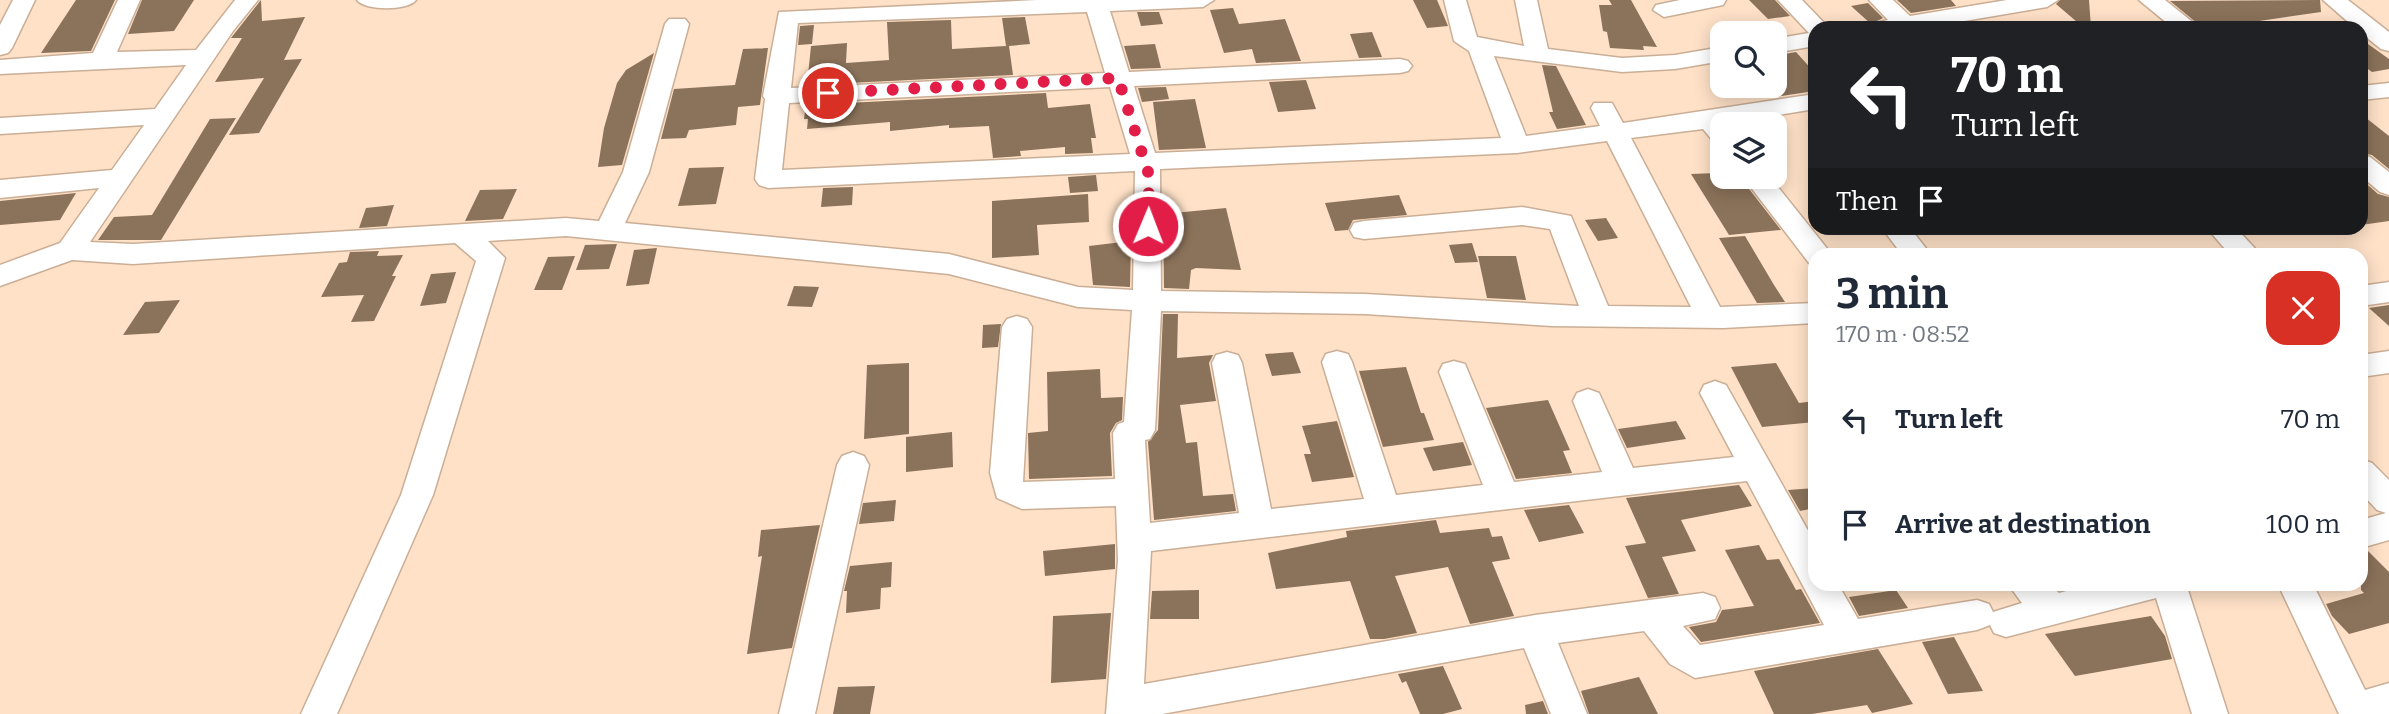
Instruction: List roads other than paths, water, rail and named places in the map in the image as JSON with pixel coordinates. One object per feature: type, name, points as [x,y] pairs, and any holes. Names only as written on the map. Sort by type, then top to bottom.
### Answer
[{"type":"street","points":[[0,48],[24,0]]},
{"type":"street","points":[[102,60],[129,0]]},
{"type":"street","points":[[70,250],[204,57],[247,0]]},
{"type":"street","points":[[368,0],[405,0]]},
{"type":"street","points":[[1203,0],[787,17],[775,96],[768,179],[1517,145],[1616,132],[1710,127]]},
{"type":"street","points":[[1455,0],[1466,41],[1479,47],[1622,65],[1675,62],[1710,56]]},
{"type":"street","points":[[1526,0],[1537,54]]},
{"type":"street","points":[[1664,10],[1715,0]]},
{"type":"street","points":[[1789,0],[1810,21]]},
{"type":"street","points":[[1880,0],[1891,21]]},
{"type":"street","points":[[1914,21],[1976,6],[2047,0]]},
{"type":"street","points":[[2150,0],[2178,21]]},
{"type":"street","points":[[2334,0],[2360,21]]},
{"type":"street","points":[[1096,3],[1149,175],[1147,302],[1139,430],[1129,433],[1134,539],[1124,709],[1535,631],[1654,617],[1703,608]]},
{"type":"street","points":[[1976,6],[1996,21]]},
{"type":"street","points":[[608,231],[636,172],[677,23]]},
{"type":"street","points":[[2368,27],[2389,44]]},
{"type":"street","points":[[1787,44],[1808,40]]},
{"type":"street","points":[[1479,47],[1517,145]]},
{"type":"street","points":[[0,67],[204,57]]},
{"type":"street","points":[[775,96],[1400,66]]},
{"type":"street","points":[[2368,92],[2388,90]]},
{"type":"street","points":[[1773,112],[1808,103]]},
{"type":"street","points":[[1603,108],[1710,317]]},
{"type":"street","points":[[0,125],[164,116]]},
{"type":"street","points":[[2368,169],[2389,186]]},
{"type":"street","points":[[0,189],[120,178]]},
{"type":"street","points":[[1766,189],[1813,248]]},
{"type":"street","points":[[1364,230],[1521,216],[1561,222],[1597,316]]},
{"type":"street","points":[[0,276],[70,250],[134,254],[566,227],[949,264],[1078,297],[1147,302],[1365,304],[1597,316],[1710,317],[1808,313]]},
{"type":"street","points":[[319,714],[417,495],[491,258],[461,233]]},
{"type":"street","points":[[2228,235],[2240,248]]},
{"type":"street","points":[[2368,295],[2389,292]]},
{"type":"street","points":[[1017,327],[1006,473],[1008,489],[1022,496],[1132,492]]},
{"type":"street","points":[[1337,362],[1384,510]]},
{"type":"street","points":[[2368,365],[2389,362]]},
{"type":"street","points":[[1227,363],[1258,524]]},
{"type":"street","points":[[1454,372],[1504,496]]},
{"type":"street","points":[[1715,393],[1755,467],[1807,543]]},
{"type":"street","points":[[1588,401],[1623,482]]},
{"type":"street","points":[[797,714],[853,465]]},
{"type":"street","points":[[1134,539],[1755,467]]},
{"type":"street","points":[[2368,479],[2389,501]]},
{"type":"street","points":[[2368,532],[2389,526]]},
{"type":"street","points":[[1824,591],[1850,638]]},
{"type":"street","points":[[2033,591],[2053,610]]},
{"type":"street","points":[[1654,617],[1683,653],[1695,662],[2053,610],[2126,591]]},
{"type":"street","points":[[2171,591],[2210,714]]},
{"type":"street","points":[[2299,591],[2367,708]]},
{"type":"street","points":[[1535,631],[1569,714]]}]
